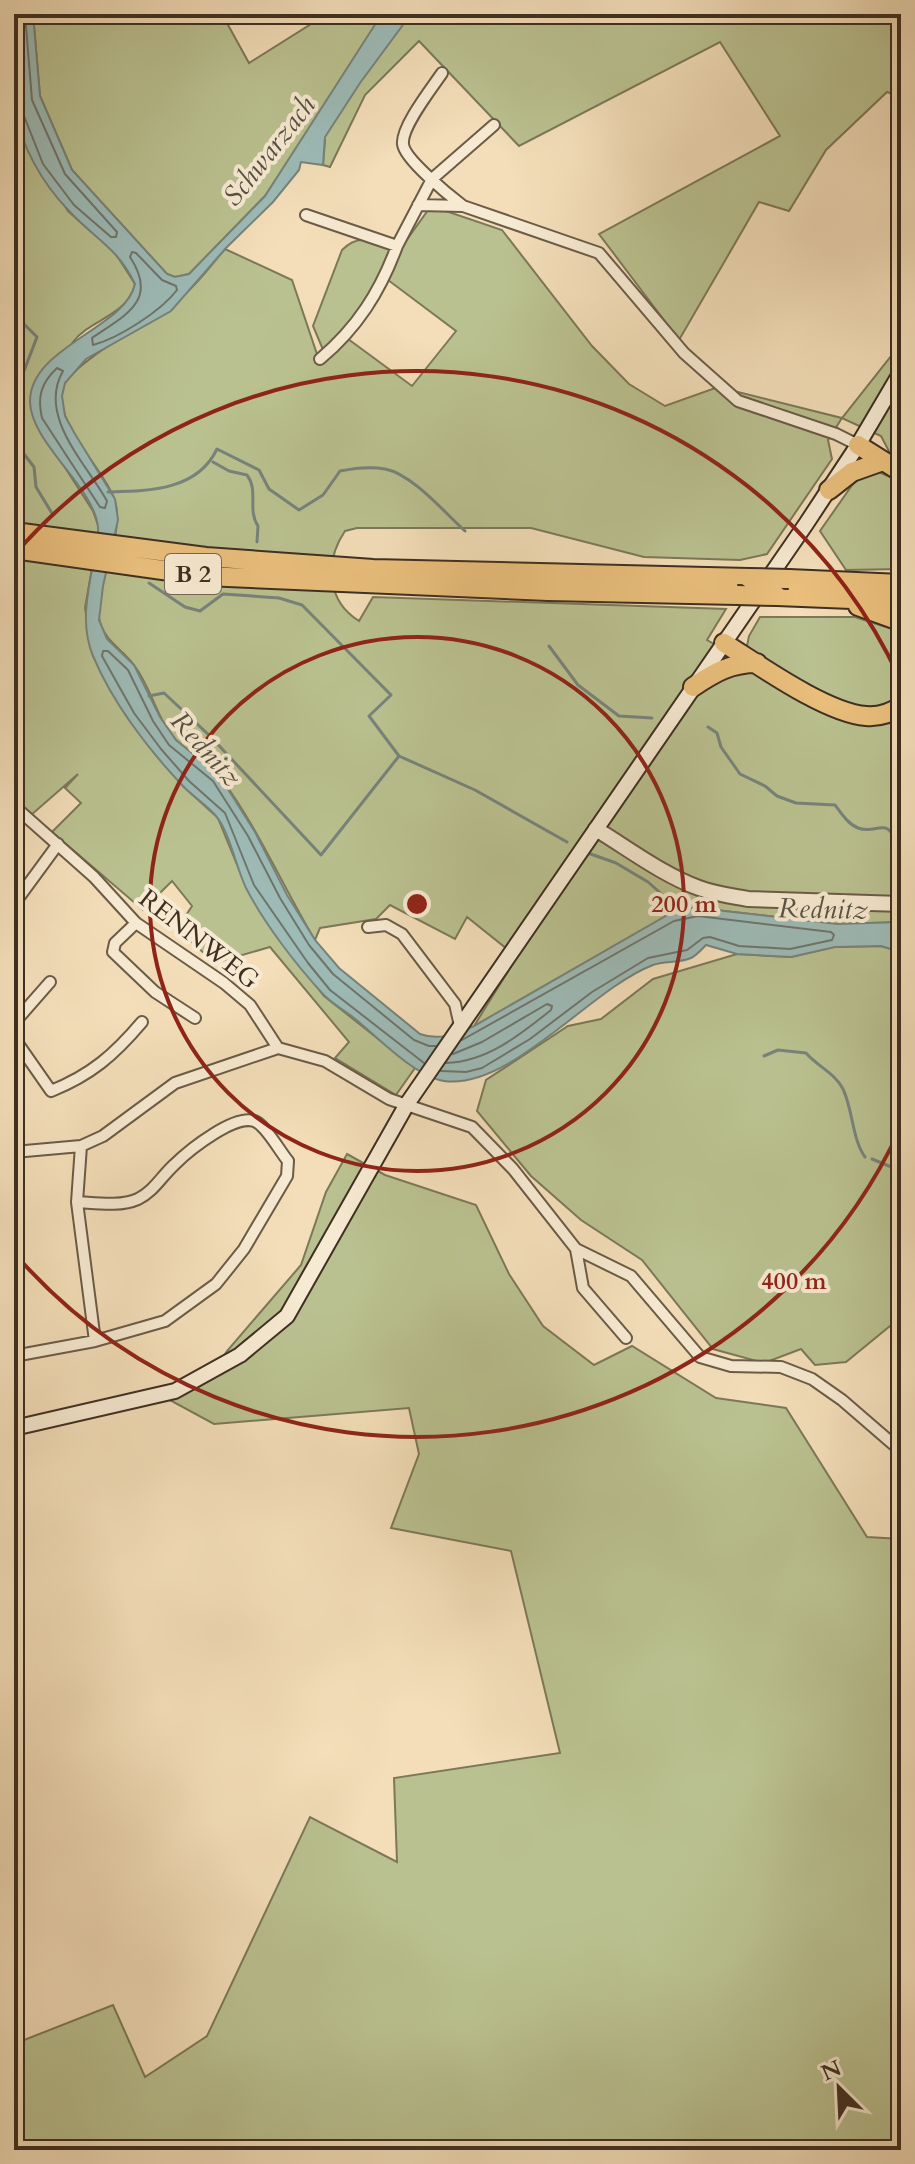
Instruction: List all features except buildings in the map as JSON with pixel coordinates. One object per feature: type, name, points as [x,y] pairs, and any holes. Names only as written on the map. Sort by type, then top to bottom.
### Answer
[{"type":"highway","points":[[858,445],[901,472]]},
{"type":"highway","points":[[829,490],[852,472],[883,461]]},
{"type":"highway","name":"B 2","points":[[14,532],[373,576],[901,601]]},
{"type":"highway","name":"B 2","points":[[14,549],[205,576],[749,578],[901,584]]},
{"type":"highway","points":[[865,582],[901,578]]},
{"type":"highway","points":[[816,597],[865,608],[897,620],[901,625]]},
{"type":"highway","points":[[724,643],[822,701],[849,713],[868,716],[884,714],[901,706]]},
{"type":"highway","points":[[693,687],[732,665],[757,663]]},
{"type":"main road","points":[[14,1428],[175,1391],[240,1355],[287,1316],[407,1104],[829,490],[901,372]]},
{"type":"main road","points":[[596,829],[672,876],[724,895],[748,899],[901,904]]},
{"type":"street","points":[[442,73],[406,129],[403,144],[407,154],[463,206]]},
{"type":"street","points":[[320,359],[341,342],[368,308],[432,179],[494,125]]},
{"type":"street","points":[[418,205],[463,206],[599,253],[684,353],[738,401],[836,434],[858,445]]},
{"type":"street","points":[[306,215],[397,246]]},
{"type":"street","name":"RENNWEG","points":[[14,806],[94,877],[136,923],[224,983],[250,1005],[278,1048]]},
{"type":"street","points":[[14,904],[58,844]]},
{"type":"street","points":[[136,923],[115,943],[113,952],[155,992],[195,1018]]},
{"type":"street","points":[[368,927],[386,925],[402,934],[455,1004],[458,1030]]},
{"type":"street","points":[[14,1023],[50,982]]},
{"type":"street","points":[[14,1038],[51,1091],[80,1080],[100,1065],[120,1049],[142,1022]]},
{"type":"street","points":[[14,1152],[81,1146],[103,1136],[175,1083],[278,1048],[325,1061],[389,1099],[472,1127],[513,1169],[576,1249],[631,1276],[700,1357],[731,1366],[781,1367],[812,1379],[842,1400],[901,1451]]},
{"type":"street","points":[[14,1356],[95,1341],[165,1321],[216,1284],[256,1228],[287,1176],[288,1161],[258,1123],[249,1119],[239,1121],[201,1144],[172,1166],[158,1184],[142,1197],[120,1203],[77,1202]]},
{"type":"street","points":[[81,1146],[77,1202],[95,1341]]},
{"type":"street","points":[[576,1249],[583,1288],[626,1338]]},
{"type":"green space","points":[[33,14],[222,14],[249,63],[311,24],[303,14],[901,14],[901,97],[887,92],[826,150],[789,211],[759,202],[679,340],[599,234],[780,136],[720,42],[519,146],[419,41],[365,95],[330,167],[323,165],[325,140],[302,140],[265,196],[189,274],[175,277],[167,274],[72,170],[40,96]]},
{"type":"green space","points":[[14,106],[21,133],[68,211],[114,251],[135,284],[125,303],[73,342],[35,421],[93,511],[99,528],[85,608],[93,656],[127,717],[155,754],[184,787],[218,818],[247,889],[278,937],[324,996],[415,1068],[396,1095],[335,1058],[349,1042],[270,947],[215,963],[177,929],[192,906],[172,881],[143,910],[52,832],[81,803],[65,788],[78,774],[30,816],[14,801]]},
{"type":"green space","points":[[431,206],[502,230],[592,346],[629,384],[665,406],[718,387],[842,418],[828,440],[832,459],[767,554],[740,560],[644,557],[531,528],[357,528],[345,531],[334,555],[332,580],[340,603],[359,621],[373,597],[726,609],[707,640],[744,661],[749,636],[760,617],[855,617],[901,632],[901,922],[837,924],[684,909],[474,1026],[517,957],[467,917],[455,939],[390,905],[376,919],[320,928],[315,940],[247,817],[221,778],[168,730],[140,674],[106,635],[100,623],[100,594],[113,544],[117,512],[108,485],[79,443],[64,413],[64,385],[71,375],[100,351],[185,294],[225,249],[292,280],[318,357],[324,352],[313,326],[342,250],[359,240],[390,249],[378,280],[344,336],[412,386],[456,331],[388,280],[401,248]]},
{"type":"green space","points":[[899,346],[901,474],[881,436],[842,418]]},
{"type":"green space","points":[[879,472],[901,482],[901,569],[846,570],[820,531],[857,478]]},
{"type":"green space","points":[[881,946],[901,952],[901,1317],[846,1362],[815,1365],[801,1349],[764,1363],[713,1349],[642,1260],[581,1220],[531,1176],[477,1111],[486,1080],[568,1026],[601,1019],[653,979],[737,954],[791,957],[834,947]]},
{"type":"green space","points":[[347,1154],[385,1175],[476,1205],[509,1274],[543,1326],[594,1365],[632,1346],[716,1398],[786,1408],[867,1537],[901,1539],[901,2150],[14,2150],[14,2044],[113,2005],[145,2077],[207,2036],[310,1817],[397,1862],[394,1778],[560,1753],[511,1551],[391,1528],[419,1454],[409,1408],[214,1424],[166,1398],[212,1375],[227,1351],[301,1265],[326,1192]]},
{"type":"water","points":[[14,14],[33,14],[40,96],[72,170],[167,274],[175,277],[189,274],[265,196],[384,14],[411,14],[325,137],[323,165],[301,162],[299,170],[273,202],[225,249],[171,311],[86,359],[65,383],[62,396],[65,416],[115,499],[118,520],[103,586],[99,620],[107,639],[134,665],[160,717],[176,740],[219,775],[255,832],[287,895],[315,940],[339,968],[420,1034],[441,1037],[474,1026],[671,913],[698,908],[837,924],[901,922],[901,952],[881,946],[835,947],[791,957],[737,954],[706,945],[691,958],[653,965],[629,977],[523,1055],[470,1080],[444,1081],[421,1072],[323,994],[281,943],[253,901],[221,823],[169,771],[144,740],[110,690],[93,656],[87,630],[86,605],[98,527],[86,496],[40,433],[30,402],[34,383],[45,367],[60,352],[115,313],[128,299],[135,284],[113,252],[59,200],[27,150],[14,107]]},
{"type":"waterway","points":[[14,314],[37,337],[14,397]]},
{"type":"waterway","points":[[14,441],[34,467],[36,487],[53,515]]},
{"type":"waterway","points":[[108,492],[155,489],[184,481],[208,463],[217,449],[259,470],[269,489],[299,510],[323,495],[340,471],[373,468],[395,472],[417,486],[465,531]]},
{"type":"waterway","points":[[213,462],[229,471],[247,475],[258,526],[257,542]]},
{"type":"waterway","points":[[149,583],[185,607],[200,611],[223,594],[279,598],[302,605],[391,695],[369,716],[399,756],[475,790],[567,842]]},
{"type":"waterway","points":[[549,646],[578,685],[619,716],[652,718]]},
{"type":"waterway","name":"Rednitz","points":[[149,696],[164,693],[210,736],[321,855],[399,756]]},
{"type":"waterway","points":[[708,727],[717,733],[721,747],[740,774],[765,786],[777,796],[796,803],[835,805],[858,828],[886,828],[901,849]]},
{"type":"waterway","points":[[585,852],[616,863],[648,882],[682,912]]},
{"type":"waterway","points":[[764,1056],[778,1050],[806,1053],[835,1078],[843,1089],[857,1142],[865,1157]]},
{"type":"waterway","points":[[872,1159],[901,1171]]},
{"type":"water label","name":"Schwarzach","points":[[269,151]]}]
